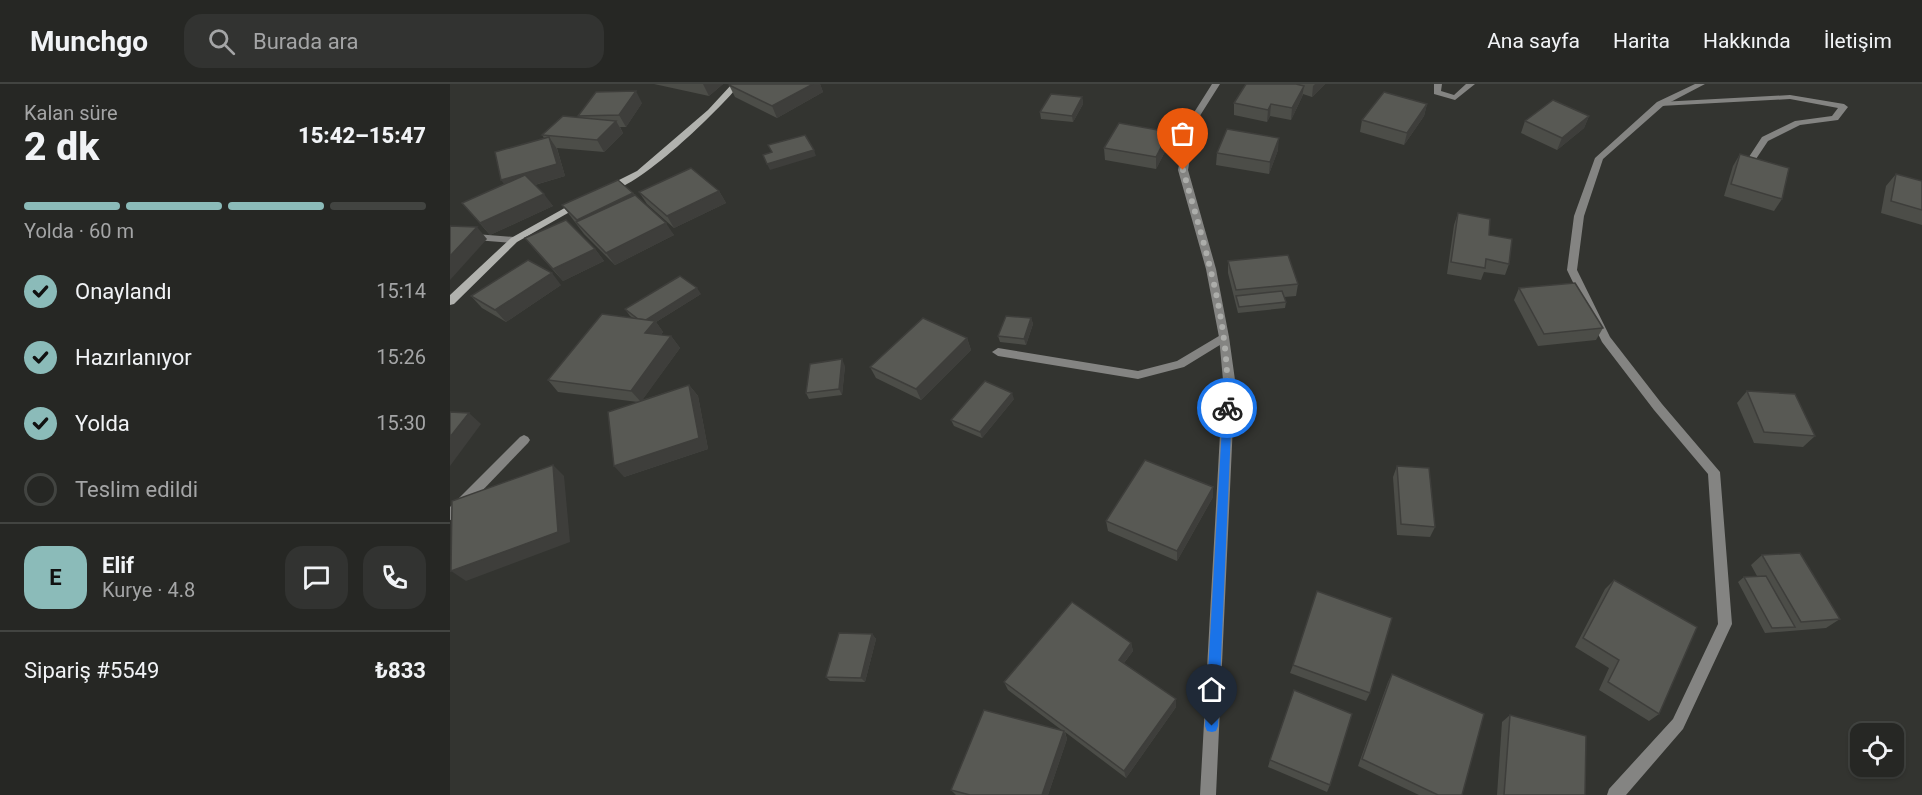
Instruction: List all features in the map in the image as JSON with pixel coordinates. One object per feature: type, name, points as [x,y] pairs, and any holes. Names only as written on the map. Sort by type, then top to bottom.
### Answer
[{"type":"street","points":[[598,194],[640,173],[711,112],[736,84]]},
{"type":"street","points":[[1208,795],[1229,380],[1212,268],[1183,170],[1192,122],[1216,84]]},
{"type":"street","points":[[1438,84],[1437,92],[1455,98],[1471,84]]},
{"type":"street","points":[[1615,795],[1678,724],[1725,624],[1714,472],[1658,408],[1606,339],[1572,270],[1579,216],[1599,158],[1660,104],[1701,84]]},
{"type":"street","points":[[1660,104],[1790,97],[1844,107],[1835,118],[1798,123],[1765,139],[1749,163]]},
{"type":"street","points":[[450,301],[514,240],[587,200]]},
{"type":"street","points":[[450,235],[514,240]]},
{"type":"street","points":[[998,352],[1138,375],[1180,364],[1224,337]]},
{"type":"street","points":[[450,515],[524,440]]},
{"type":"building","points":[[813,84],[772,106],[729,85]]},
{"type":"building","points":[[1246,84],[1304,86],[1292,108],[1271,104],[1268,110],[1234,103]]},
{"type":"building","points":[[636,91],[619,115],[578,116],[596,92]]},
{"type":"building","points":[[1384,92],[1427,104],[1407,133],[1362,120]]},
{"type":"building","points":[[1051,94],[1082,97],[1072,116],[1040,112]]},
{"type":"building","points":[[1553,100],[1589,116],[1562,138],[1525,121]]},
{"type":"building","points":[[563,116],[616,121],[597,140],[542,135]]},
{"type":"building","points":[[1119,123],[1169,132],[1156,157],[1104,148]]},
{"type":"building","points":[[1227,129],[1279,138],[1270,162],[1217,153]]},
{"type":"building","points":[[805,135],[814,150],[767,164],[763,155],[772,152],[768,145]]},
{"type":"building","points":[[549,137],[557,164],[501,180],[495,152]]},
{"type":"building","points":[[1740,154],[1789,168],[1782,199],[1731,184]]},
{"type":"building","points":[[691,168],[719,191],[667,216],[639,192]]},
{"type":"building","points":[[1896,174],[1922,181],[1922,210],[1891,201]]},
{"type":"building","points":[[525,175],[544,194],[480,223],[462,203]]},
{"type":"building","points":[[618,180],[633,193],[577,220],[562,205]]},
{"type":"building","points":[[635,195],[666,223],[606,253],[576,222]]},
{"type":"building","points":[[1458,213],[1490,219],[1489,235],[1512,239],[1509,264],[1486,259],[1485,268],[1451,262]]},
{"type":"building","points":[[566,220],[595,249],[553,269],[525,238]]},
{"type":"building","points":[[450,226],[477,227],[450,256]]},
{"type":"building","points":[[1288,255],[1298,284],[1236,290],[1228,261]]},
{"type":"building","points":[[528,260],[552,273],[495,310],[471,296]]},
{"type":"building","points":[[680,276],[697,288],[646,320],[638,319],[625,309]]},
{"type":"building","points":[[1575,283],[1603,328],[1544,334],[1519,288]]},
{"type":"building","points":[[1282,291],[1286,302],[1239,307],[1236,296]]},
{"type":"building","points":[[602,314],[655,321],[645,333],[671,336],[631,391],[548,380]]},
{"type":"building","points":[[1006,316],[1031,318],[1024,339],[998,336]]},
{"type":"building","points":[[923,318],[967,338],[916,389],[870,367]]},
{"type":"building","points":[[842,359],[839,389],[806,393],[810,364]]},
{"type":"building","points":[[985,381],[1012,393],[980,432],[951,420]]},
{"type":"building","points":[[689,385],[699,438],[614,466],[608,412]]},
{"type":"building","points":[[1747,391],[1795,394],[1815,436],[1764,432]]},
{"type":"building","points":[[450,412],[469,413],[450,437]]},
{"type":"building","points":[[1145,460],[1213,487],[1177,551],[1106,521]]},
{"type":"building","points":[[553,465],[558,532],[451,571],[452,501]]},
{"type":"building","points":[[1397,466],[1429,468],[1435,527],[1401,524]]},
{"type":"building","points":[[1800,553],[1840,619],[1801,622],[1762,555]]},
{"type":"building","points":[[1766,576],[1795,627],[1772,628],[1744,577]]},
{"type":"building","points":[[1614,580],[1697,627],[1659,714],[1608,682],[1619,660],[1583,638]]},
{"type":"building","points":[[1317,591],[1392,618],[1370,693],[1293,665]]},
{"type":"building","points":[[1072,602],[1131,643],[1119,660],[1176,699],[1124,771],[1004,682]]},
{"type":"building","points":[[839,633],[872,634],[861,678],[826,677]]},
{"type":"building","points":[[1392,674],[1484,714],[1462,795],[1438,795],[1362,759]]},
{"type":"building","points":[[1294,690],[1352,714],[1330,785],[1270,760]]},
{"type":"building","points":[[984,710],[1064,731],[1042,795],[970,795],[951,790]]},
{"type":"building","points":[[1510,715],[1586,736],[1585,795],[1504,795]]},
{"type":"way so far","points":[[1183,170],[1212,268],[1229,380],[1227,408]]},
{"type":"route","points":[[1212,726],[1227,408]]}]
